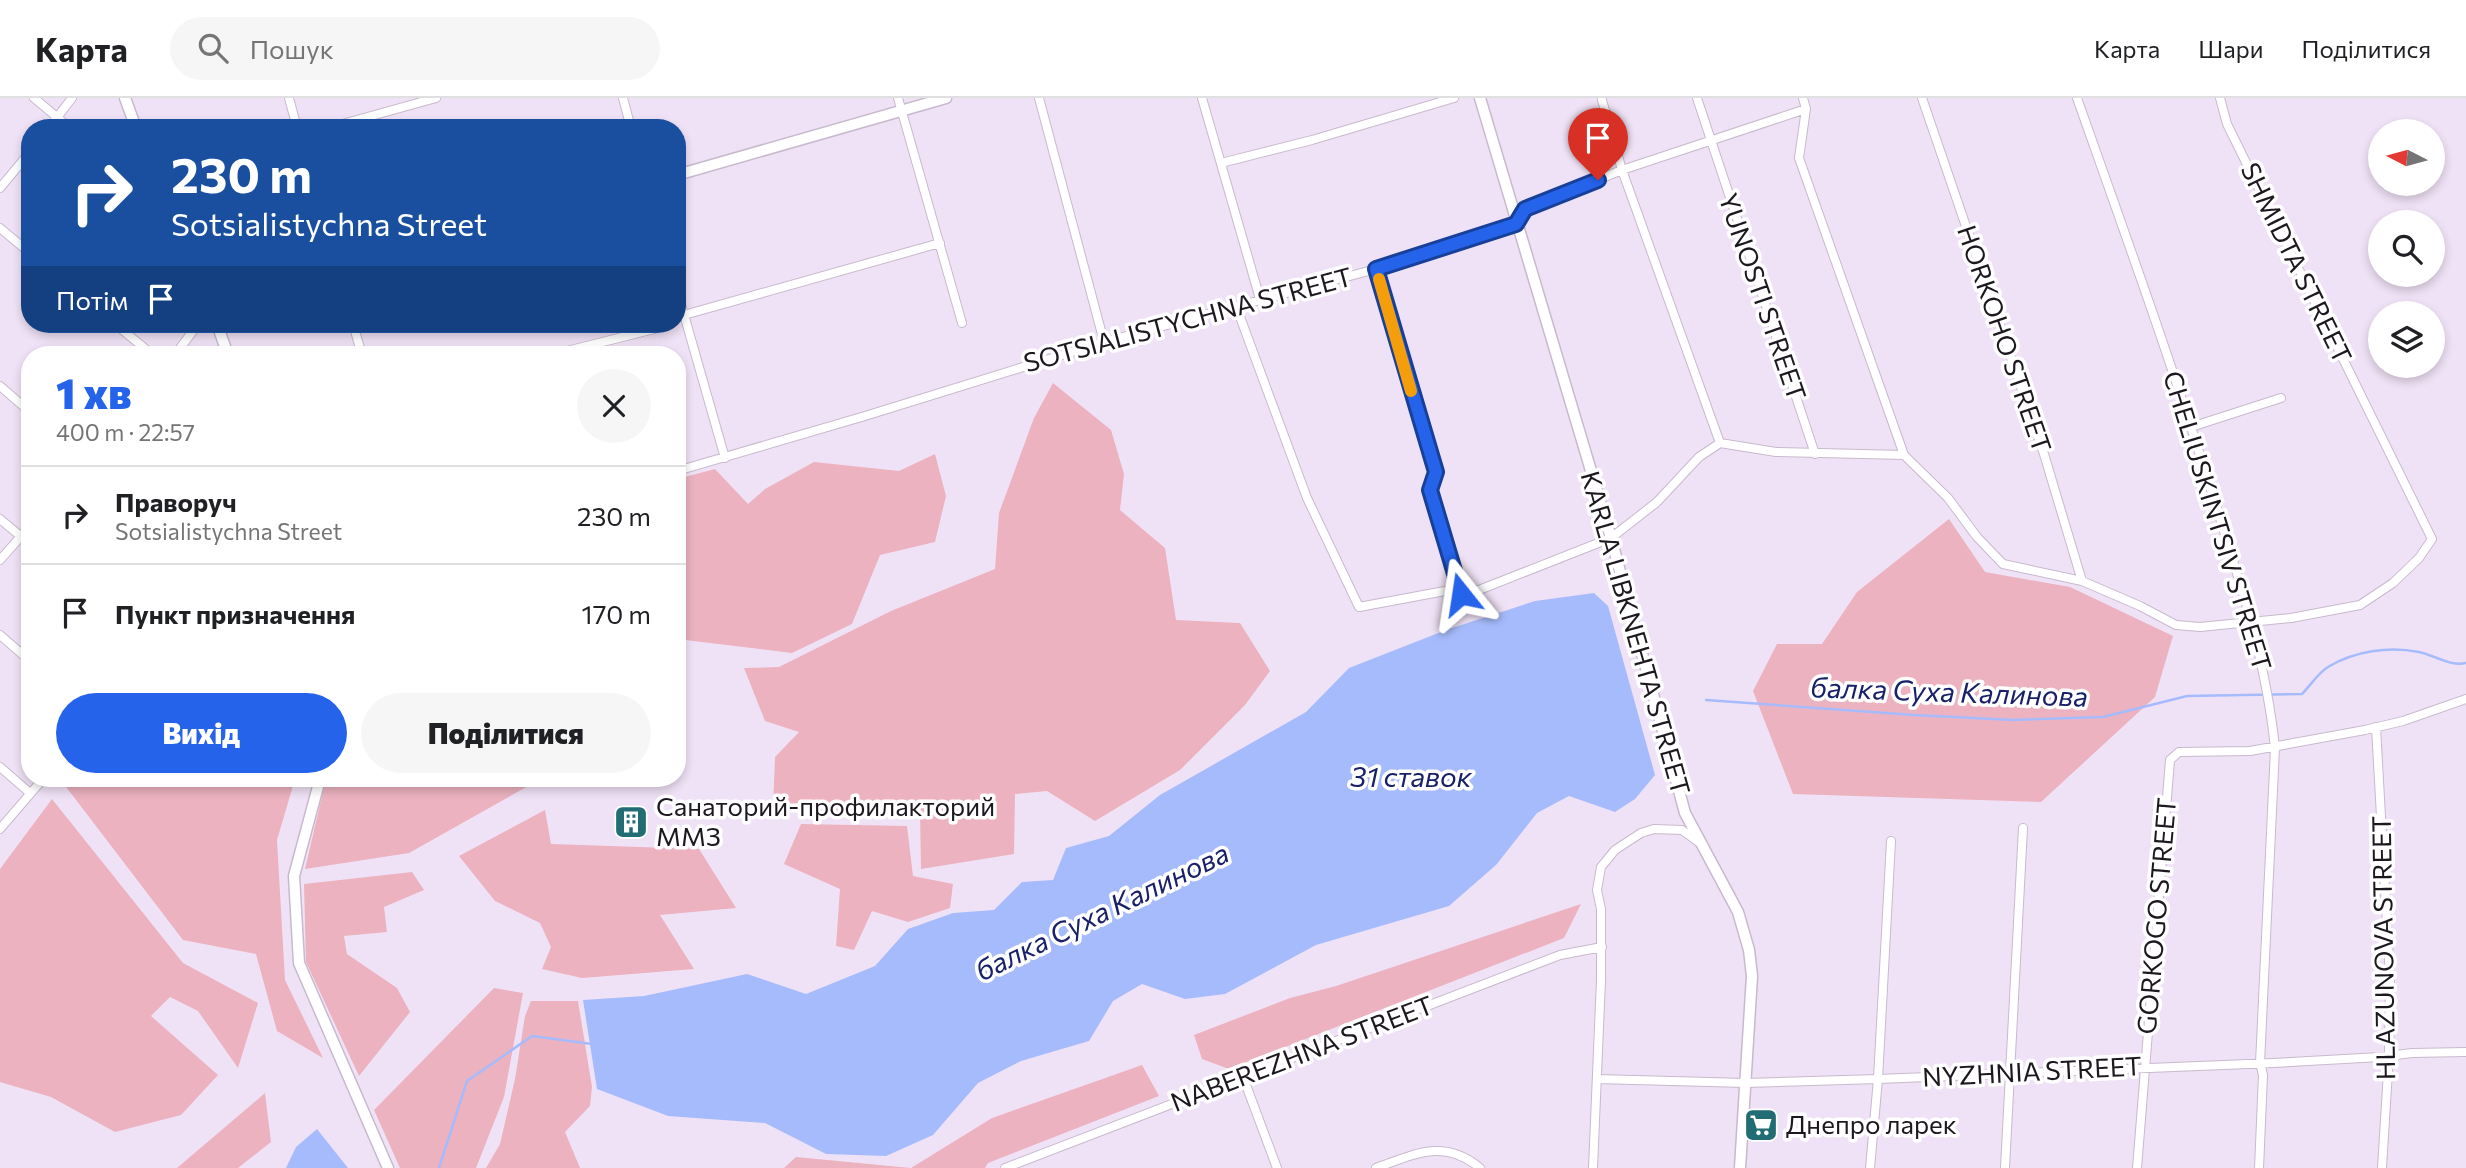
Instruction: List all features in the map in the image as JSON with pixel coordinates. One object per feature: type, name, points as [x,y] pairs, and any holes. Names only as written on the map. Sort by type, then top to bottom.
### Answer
[{"type":"street","points":[[34,98],[58,118],[72,98]]},
{"type":"street","points":[[125,98],[133,119]]},
{"type":"street","points":[[289,98],[295,119]]},
{"type":"street","points":[[360,119],[436,98]]},
{"type":"street","points":[[623,98],[629,119]]},
{"type":"street","points":[[898,98],[962,324]]},
{"type":"street","points":[[686,172],[946,98]]},
{"type":"street","points":[[1039,98],[1104,342]]},
{"type":"street","points":[[1202,98],[1260,299]]},
{"type":"street","points":[[1221,163],[1312,140],[1454,98]]},
{"type":"street","name":"KARLA LIBKNEHTA STREET","points":[[1479,98],[1611,538],[1685,813],[1738,912],[1749,950],[1752,976],[1740,1168]]},
{"type":"street","name":"YUNOSTI STREET","points":[[1697,98],[1815,454]]},
{"type":"street","points":[[1803,98],[1806,109],[1799,158],[1904,455],[1948,498],[1977,537],[2003,564],[2082,581],[2176,625],[2200,627],[2253,621]]},
{"type":"street","name":"HORKOHO STREET","points":[[1922,98],[2044,454],[2082,581]]},
{"type":"street","name":"CHELIUSKINTSIV STREET","points":[[2077,98],[2191,427],[2253,621],[2271,709],[2275,748],[2260,1063],[2263,1075],[2259,1168]]},
{"type":"street","name":"SHMIDTA STREET","points":[[2220,98],[2227,124],[2432,539],[2419,558],[2393,583],[2360,605],[2253,621]]},
{"type":"street","points":[[1602,100],[1622,170],[1720,443]]},
{"type":"street","name":"SOTSIALISTYCHNA STREET","points":[[686,469],[1104,342],[1376,269],[1516,224],[1525,209],[1622,170],[1806,109]]},
{"type":"street","points":[[0,188],[21,163]]},
{"type":"street","points":[[0,228],[21,246]]},
{"type":"street","points":[[686,314],[940,243]]},
{"type":"street","points":[[1376,269],[1436,472],[1430,490],[1461,594],[1479,590],[1611,538],[1657,502],[1699,457],[1720,443],[1776,452],[1904,455]]},
{"type":"street","points":[[1236,306],[1307,498],[1359,607],[1461,588]]},
{"type":"street","points":[[686,331],[725,458]]},
{"type":"street","points":[[126,333],[142,346]]},
{"type":"street","points":[[585,346],[635,333]]},
{"type":"street","points":[[0,386],[21,404]]},
{"type":"street","points":[[2191,427],[2281,398]]},
{"type":"street","points":[[0,519],[21,536],[0,560]]},
{"type":"street","points":[[0,635],[21,653]]},
{"type":"street","points":[[2275,748],[2403,722],[2466,699]]},
{"type":"street","name":"HLAZUNOVA STREET","points":[[2376,727],[2384,827],[2390,978],[2389,1055],[2382,1168]]},
{"type":"street","name":"GORKOGO STREET","points":[[2137,1168],[2170,760],[2179,752],[2275,748]]},
{"type":"street","points":[[0,767],[21,785]]},
{"type":"street","points":[[23,787],[30,793]]},
{"type":"street","points":[[0,829],[36,787]]},
{"type":"street","points":[[318,787],[295,876],[299,963],[388,1168]]},
{"type":"street","points":[[2005,1168],[2023,828]]},
{"type":"street","points":[[1593,1168],[1602,947],[1598,877],[1607,856],[1642,833],[1654,829],[1682,830],[1700,843]]},
{"type":"street","points":[[1870,1168],[1878,1079],[1891,841]]},
{"type":"street","name":"NABEREZHNA STREET","points":[[1005,1168],[1560,954],[1602,947]]},
{"type":"street","name":"NYZHNIA STREET","points":[[1597,1079],[1746,1083],[1878,1079],[2466,1052]]},
{"type":"street","points":[[1243,1077],[1277,1168]]},
{"type":"street","points":[[1376,1168],[1429,1150],[1450,1152],[1470,1160],[1480,1168]]},
{"type":"shaded area","points":[[1053,383],[1111,430],[1124,474],[1120,510],[1165,548],[1176,620],[1240,623],[1270,671],[1245,705],[1180,770],[1095,821],[1047,791],[1015,794],[1014,854],[921,869],[920,813],[773,810],[775,757],[799,732],[765,721],[744,668],[779,667],[891,611],[995,569],[999,513],[1034,418]]},
{"type":"shaded area","points":[[935,454],[946,496],[935,542],[880,555],[852,624],[792,653],[686,640],[686,477],[715,469],[748,504],[765,489],[814,462],[899,471]]},
{"type":"shaded area","points":[[1949,519],[1985,572],[2070,587],[2173,636],[2155,697],[2041,802],[1793,794],[1753,691],[1777,644],[1822,644],[1857,592]]},
{"type":"shaded area","points":[[66,787],[293,787],[277,840],[285,980],[323,1058],[277,1031],[256,954],[183,940]]},
{"type":"shaded area","points":[[324,787],[526,787],[409,853],[305,869]]},
{"type":"shaded area","points":[[52,799],[183,963],[258,1003],[238,1068],[198,1011],[170,997],[151,1016],[218,1075],[181,1115],[115,1132],[51,1097],[0,1082],[0,869]]},
{"type":"shaded area","points":[[545,810],[551,844],[699,849],[736,908],[660,915],[694,969],[582,978],[542,969],[551,947],[540,923],[495,901],[459,856]]},
{"type":"shaded area","points":[[801,824],[907,826],[913,876],[953,884],[950,908],[908,922],[872,911],[854,950],[836,946],[840,889],[784,864]]},
{"type":"shaded area","points":[[412,872],[424,890],[384,907],[387,932],[344,936],[347,954],[397,988],[410,1012],[359,1076],[306,962],[304,884]]},
{"type":"shaded area","points":[[1581,904],[1564,938],[1229,1069],[1202,1059],[1194,1035],[1290,998],[1336,986]]},
{"type":"shaded area","points":[[494,988],[523,993],[504,1097],[476,1168],[400,1168],[374,1110]]},
{"type":"shaded area","points":[[531,1001],[578,1001],[592,1087],[590,1106],[565,1132],[580,1168],[486,1168],[500,1144],[515,1079],[525,1016]]},
{"type":"shaded area","points":[[1142,1065],[1159,1096],[988,1163],[985,1168],[911,1168],[992,1118]]},
{"type":"shaded area","points":[[265,1093],[271,1142],[238,1168],[177,1168]]},
{"type":"shaded area","points":[[796,1157],[911,1168],[784,1168]]},
{"type":"water","name":"31 ставок","points":[[1594,593],[1608,606],[1655,775],[1635,799],[1615,812],[1569,796],[1537,813],[1496,865],[1449,906],[1316,945],[1225,994],[1185,999],[1142,984],[1113,1001],[1089,1041],[1021,1061],[978,1083],[933,1135],[886,1156],[826,1154],[765,1123],[668,1116],[597,1089],[583,1000],[644,996],[747,974],[806,994],[875,966],[908,929],[953,913],[994,910],[1022,882],[1053,880],[1066,848],[1109,836],[1160,795],[1306,712],[1349,668],[1446,630],[1535,601]]},
{"type":"water","points":[[317,1129],[348,1168],[286,1168],[296,1147]]},
{"type":"waterway","name":"балка Суха Калинова","points":[[1706,700],[2013,720],[2103,717],[2187,696],[2302,694],[2328,667],[2349,657],[2372,651],[2408,650],[2454,663],[2466,663]]},
{"type":"waterway","name":"балка Суха Калинова","points":[[439,1168],[467,1081],[532,1036],[592,1044]]},
{"type":"slow traffic","points":[[1379,279],[1411,391]]},
{"type":"place","name":"Санаторий-профилакторий ММЗ","points":[[631,822]]},
{"type":"place","name":"Днепро ларек","points":[[1761,1125]]},
{"type":"route","points":[[1461,594],[1430,490],[1436,472],[1376,269],[1516,224],[1525,209],[1598,180]]}]
